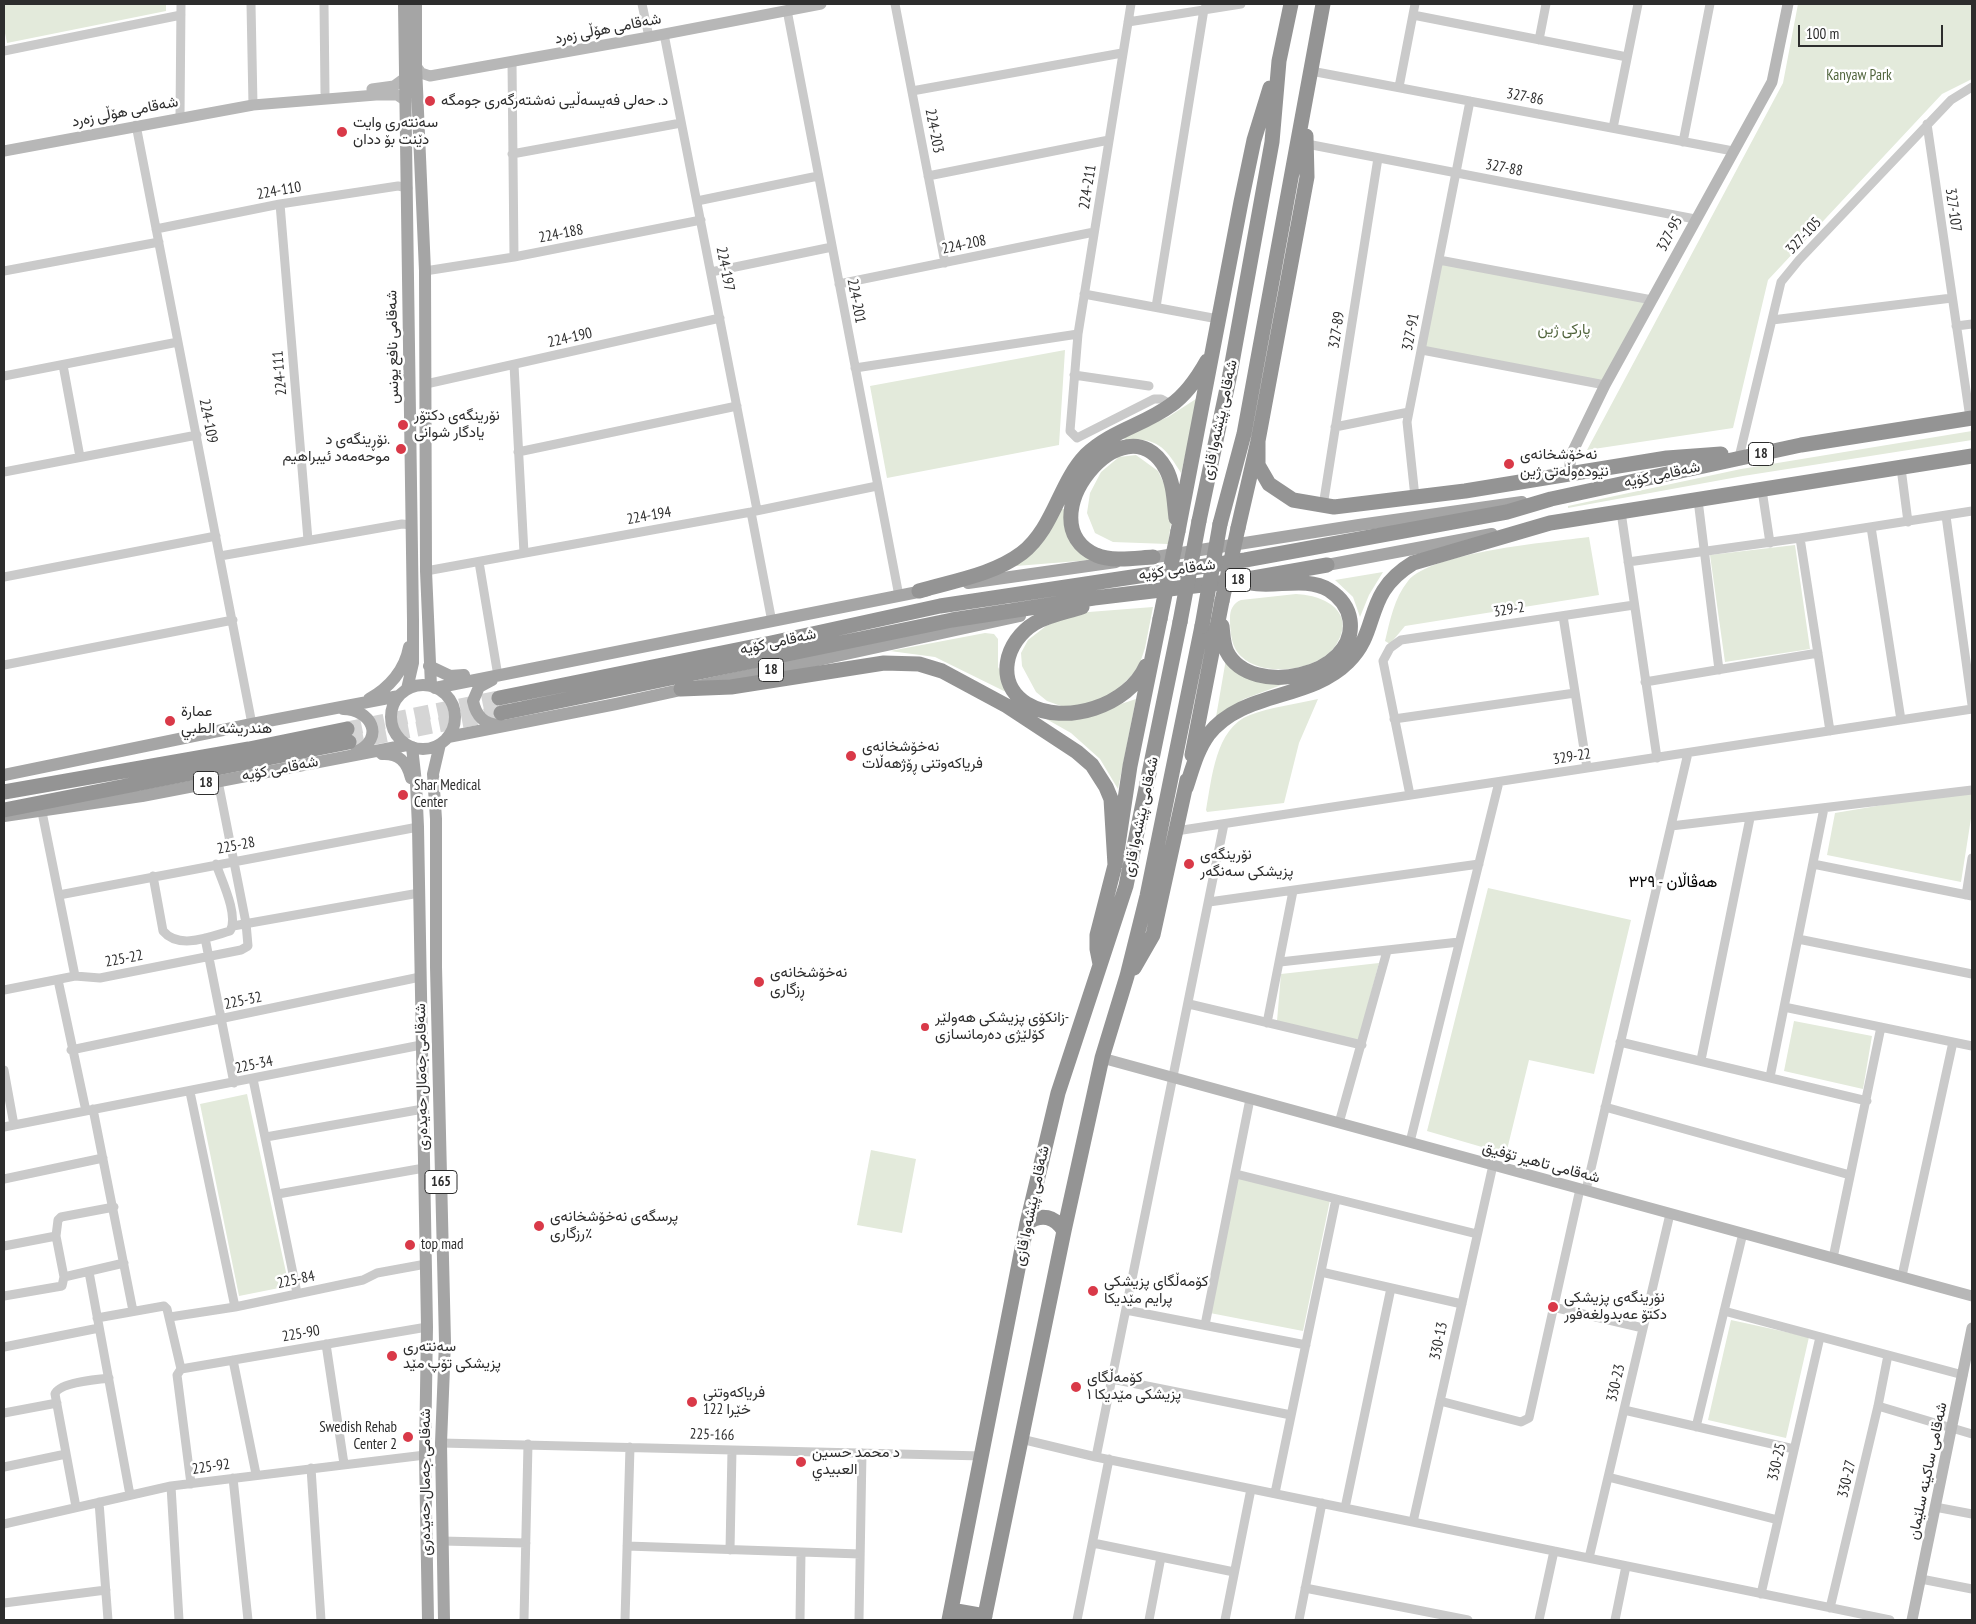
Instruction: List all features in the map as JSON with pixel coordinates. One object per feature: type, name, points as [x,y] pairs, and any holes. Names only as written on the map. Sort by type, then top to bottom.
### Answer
[{"type":"highway","name":"شەقامی پێشەوا قازی","points":[[950,1615],[983,1456],[1027,1224],[1058,1093],[1126,886],[1230,374],[1272,142],[1278,61],[1291,4]]},
{"type":"highway","name":"شەقامی پێشەوا قازی","points":[[985,1618],[1064,1230],[1102,1058],[1127,976],[1147,896],[1202,626],[1220,524],[1244,434],[1323,4]]},
{"type":"highway","points":[[1100,965],[1097,935],[1115,865],[1130,766],[1214,349],[1218,319],[1254,140],[1278,61]]},
{"type":"highway","points":[[1127,976],[1153,935],[1186,788],[1222,602],[1258,441],[1306,177],[1307,144],[1304,111]]},
{"type":"highway","points":[[919,592],[983,572],[1013,559],[1023,552],[1040,533],[1069,477],[1088,454],[1119,431],[1172,405],[1195,381],[1214,349]]},
{"type":"highway","name":"شەقامی کۆیە","points":[[501,712],[771,643],[940,606],[1245,560],[1507,512],[1551,499],[1802,445],[1971,418]]},
{"type":"highway","points":[[1258,441],[1258,465],[1269,484],[1293,500],[1334,507],[1569,475],[1667,458],[1740,453],[1802,445]]},
{"type":"highway","points":[[1153,557],[1107,558],[1091,552],[1078,540],[1072,527],[1073,505],[1081,483],[1096,462],[1109,453],[1124,448],[1139,448],[1152,454],[1162,464],[1171,482],[1178,531]]},
{"type":"highway","name":"شەقامی کۆیە","points":[[1550,523],[1972,456]]},
{"type":"highway","points":[[1186,788],[1203,744],[1224,720],[1255,703],[1317,683],[1347,664],[1360,646],[1382,591],[1404,568],[1423,559],[1550,523]]},
{"type":"highway","name":"شەقامی کۆیە","points":[[501,712],[952,620],[1094,598],[1236,580],[1327,565]]},
{"type":"highway","points":[[1222,602],[1225,647],[1230,657],[1248,672],[1269,677],[1304,673],[1330,661],[1345,647],[1350,632],[1348,613],[1342,601],[1329,590],[1311,584],[1267,586],[1236,580]]},
{"type":"highway","points":[[1126,594],[1040,620],[1028,628],[1018,638],[1007,656],[1006,672],[1011,687],[1028,704],[1047,710],[1074,712],[1103,706],[1119,698],[1133,686],[1144,671],[1154,649]]},
{"type":"highway","points":[[681,689],[731,687],[890,663],[919,664],[942,671],[1007,706],[1077,752],[1092,765],[1111,799],[1115,865]]},
{"type":"highway","name":"شەقامی کۆیە","points":[[4,792],[249,749],[348,735],[4,810]]},
{"type":"highway","points":[[1027,1224],[1033,1219],[1047,1217],[1060,1224],[1064,1230]]},
{"type":"highway","points":[[950,1615],[985,1618]]},
{"type":"main road","name":"شەقامی نافع یونس","points":[[403,693],[413,663],[404,4]]},
{"type":"main road","points":[[416,4],[416,66],[425,271],[426,571],[429,666],[433,687],[444,693],[453,707],[454,723],[444,741]]},
{"type":"main road","name":"شەقامی کۆیە","points":[[4,776],[361,703],[403,693],[421,685],[433,687],[919,592],[1340,527],[1551,499]]},
{"type":"main road","name":"شەقامی کۆیە","points":[[1327,565],[1550,523]]},
{"type":"main road","name":"شەقامی کۆیە","points":[[4,816],[142,796],[410,746],[426,749],[472,732],[501,712],[681,689],[931,636],[1094,598]]},
{"type":"main road","points":[[361,703],[386,687],[401,670],[408,652],[413,620]]},
{"type":"main road","points":[[429,666],[450,676],[503,672]]},
{"type":"main road","points":[[501,712],[490,724],[477,713],[473,701],[475,692],[482,684],[503,672]]},
{"type":"main road","points":[[403,693],[393,706],[392,724],[396,735],[410,746]]},
{"type":"main road","points":[[326,709],[354,710],[363,714],[371,724],[372,733],[369,744],[365,748],[340,758]]},
{"type":"main road","points":[[436,819],[445,754],[453,743],[472,732]]},
{"type":"main road","name":"شەقامی جەمال حەیدەری","points":[[444,741],[433,774],[436,819],[438,1092],[445,1342],[441,1443],[444,1620]]},
{"type":"main road","name":"شەقامی جەمال حەیدەری","points":[[410,746],[417,800],[420,892],[427,1327],[428,1620]]},
{"type":"main road","points":[[340,758],[384,754],[399,757],[407,765],[417,800]]},
{"type":"main road","points":[[422,1094],[438,1092]]},
{"type":"street","points":[[180,117],[181,4]]},
{"type":"street","points":[[251,4],[253,105]]},
{"type":"street","points":[[324,4],[325,93]]},
{"type":"street","points":[[642,4],[649,37]]},
{"type":"street","name":"شەقامی هۆڵی زەرد","points":[[430,76],[821,4]]},
{"type":"street","name":"224-203","points":[[895,4],[945,263]]},
{"type":"street","name":"224-211","points":[[1132,4],[1122,53],[1078,334],[1070,431],[1077,438],[1154,399],[1161,398],[1172,405]]},
{"type":"street","points":[[1128,22],[1241,4]]},
{"type":"street","points":[[1398,88],[1415,4]]},
{"type":"street","points":[[1539,40],[1546,4]]},
{"type":"street","points":[[1613,128],[1638,4]]},
{"type":"street","points":[[1683,142],[1710,4]]},
{"type":"street","name":"327-95","points":[[1569,475],[1571,455],[1605,385],[1695,218],[1772,82],[1788,4]]},
{"type":"street","points":[[1156,307],[1204,9]]},
{"type":"street","name":"224-201","points":[[787,10],[899,596]]},
{"type":"street","points":[[4,51],[181,15]]},
{"type":"street","points":[[1413,15],[1627,57]]},
{"type":"street","name":"224-197","points":[[664,34],[737,406],[772,622]]},
{"type":"street","points":[[912,91],[1122,53]]},
{"type":"street","points":[[512,62],[514,258]]},
{"type":"street","points":[[416,66],[421,73],[430,76]]},
{"type":"street","name":"327-86","points":[[1311,71],[1733,152]]},
{"type":"street","points":[[418,92],[422,82],[430,76]]},
{"type":"street","name":"شەقامی هۆڵی زەرد","points":[[253,105],[257,102],[394,86],[405,78]]},
{"type":"street","name":"327-105","points":[[1740,453],[1781,282],[1799,260],[1927,124],[1951,100],[1972,87]]},
{"type":"street","name":"شەقامی هۆڵی زەرد","points":[[4,151],[136,125],[253,105],[376,95],[396,95],[406,102]]},
{"type":"street","name":"327-91","points":[[1415,497],[1407,422],[1470,101]]},
{"type":"street","points":[[512,154],[681,123]]},
{"type":"street","name":"327-107","points":[[1927,124],[1971,418]]},
{"type":"street","name":"224-109","points":[[136,125],[252,724]]},
{"type":"street","points":[[928,176],[1109,140]]},
{"type":"street","name":"327-88","points":[[1307,144],[1695,218]]},
{"type":"street","name":"327-89","points":[[1323,506],[1378,158]]},
{"type":"street","points":[[697,201],[818,176]]},
{"type":"street","name":"224-110","points":[[156,229],[280,204],[398,186],[408,188]]},
{"type":"street","name":"224-111","points":[[280,204],[308,540]]},
{"type":"street","name":"224-188","points":[[425,271],[514,258],[701,220]]},
{"type":"street","name":"224-208","points":[[839,284],[1094,232]]},
{"type":"street","points":[[4,271],[159,242]]},
{"type":"street","points":[[711,272],[832,247]]},
{"type":"street","points":[[1439,260],[1652,300]]},
{"type":"street","points":[[1084,294],[1218,319]]},
{"type":"street","points":[[1772,320],[1952,298]]},
{"type":"street","name":"224-190","points":[[426,384],[720,318]]},
{"type":"street","points":[[1956,326],[1972,324]]},
{"type":"street","points":[[855,368],[1078,334]]},
{"type":"street","points":[[4,376],[178,342]]},
{"type":"street","points":[[1422,350],[1605,385]]},
{"type":"street","points":[[63,365],[80,457]]},
{"type":"street","points":[[514,365],[524,553]]},
{"type":"street","points":[[1074,374],[1149,386]]},
{"type":"street","points":[[518,452],[737,406]]},
{"type":"street","points":[[1335,427],[1409,412]]},
{"type":"street","points":[[4,472],[197,436]]},
{"type":"street","points":[[1901,468],[1908,522]]},
{"type":"street","name":"224-194","points":[[426,571],[754,511],[877,486]]},
{"type":"street","points":[[1762,490],[1770,543]]},
{"type":"street","points":[[1698,500],[1720,670]]},
{"type":"street","points":[[1628,562],[1770,543],[1972,511]]},
{"type":"street","points":[[1620,512],[1656,758]]},
{"type":"street","points":[[1946,516],[1972,705]]},
{"type":"street","points":[[220,556],[402,524],[412,525]]},
{"type":"street","points":[[1871,527],[1901,720]]},
{"type":"street","points":[[4,577],[216,536]]},
{"type":"street","points":[[1800,538],[1830,731]]},
{"type":"street","points":[[479,562],[503,672]]},
{"type":"street","name":"329-2","points":[[1394,719],[1384,661],[1390,648],[1400,640],[1634,605]]},
{"type":"street","points":[[1563,616],[1587,768]]},
{"type":"street","points":[[4,665],[233,620]]},
{"type":"street","points":[[1646,682],[1818,653]]},
{"type":"street","points":[[1410,795],[1394,719],[1575,693]]},
{"type":"street","name":"329-22","points":[[1176,831],[1972,709]]},
{"type":"street","points":[[1440,1402],[1522,1422],[1529,1418],[1553,1307],[1605,1107],[1688,753]]},
{"type":"street","points":[[218,781],[246,923]]},
{"type":"street","points":[[1410,1142],[1500,782]]},
{"type":"street","points":[[1671,826],[1972,790]]},
{"type":"street","points":[[1770,1077],[1824,808]]},
{"type":"street","points":[[42,812],[75,976]]},
{"type":"street","points":[[1701,1060],[1750,818]]},
{"type":"street","points":[[1096,1457],[1224,824]]},
{"type":"street","name":"225-28","points":[[58,895],[234,860],[418,827]]},
{"type":"street","points":[[1813,864],[1969,895],[1972,858]]},
{"type":"street","points":[[153,876],[163,931],[168,937],[178,941],[204,938],[230,931],[233,926],[231,908],[216,864]]},
{"type":"street","points":[[1209,902],[1479,864]]},
{"type":"street","points":[[1267,1023],[1294,891]]},
{"type":"street","points":[[233,926],[420,892]]},
{"type":"street","name":"225-22","points":[[4,990],[75,976],[100,978],[240,950],[248,946],[246,923]]},
{"type":"street","points":[[204,938],[210,957],[234,1083]]},
{"type":"street","points":[[1798,940],[1972,974]]},
{"type":"street","points":[[1280,962],[1459,942]]},
{"type":"street","points":[[1339,1123],[1387,951]]},
{"type":"street","name":"225-32","points":[[71,1050],[420,977]]},
{"type":"street","points":[[58,980],[71,1050],[103,1158],[133,1311]]},
{"type":"street","points":[[1189,1004],[1362,1046]]},
{"type":"street","points":[[1784,1007],[1972,1046]]},
{"type":"street","points":[[1833,1258],[1881,1027]]},
{"type":"street","points":[[1620,1042],[1866,1101]]},
{"type":"street","points":[[1902,1276],[1953,1042]]},
{"type":"street","name":"225-34","points":[[4,1127],[422,1045]]},
{"type":"street","name":"شەقامی تاهیر تۆفیق","points":[[1102,1058],[1972,1296]]},
{"type":"street","points":[[4,1070],[14,1125]]},
{"type":"street","points":[[252,1079],[298,1293]]},
{"type":"street","points":[[190,1092],[235,1307]]},
{"type":"street","points":[[1205,1325],[1250,1099]]},
{"type":"street","points":[[1605,1107],[1850,1175]]},
{"type":"street","points":[[266,1137],[423,1109]]},
{"type":"street","points":[[4,1179],[103,1158]]},
{"type":"street","name":"330-13","points":[[1413,1522],[1492,1165]]},
{"type":"street","points":[[278,1194],[424,1168]]},
{"type":"street","points":[[1236,1174],[1477,1234]]},
{"type":"street","points":[[1275,1494],[1336,1199]]},
{"type":"street","points":[[4,1296],[62,1286],[64,1277],[56,1236],[58,1220],[61,1217],[114,1207]]},
{"type":"street","name":"330-23","points":[[1589,1558],[1670,1214]]},
{"type":"street","points":[[1696,1427],[1743,1233]]},
{"type":"street","points":[[4,1246],[56,1236]]},
{"type":"street","points":[[64,1277],[124,1263]]},
{"type":"street","name":"225-84","points":[[97,1318],[164,1306],[168,1313],[235,1307],[362,1280],[377,1273],[426,1264]]},
{"type":"street","points":[[89,1272],[130,1495]]},
{"type":"street","points":[[1321,1272],[1462,1304]]},
{"type":"street","points":[[1345,1508],[1391,1288]]},
{"type":"street","points":[[1553,1307],[1643,1328]]},
{"type":"street","points":[[1126,1310],[1306,1344]]},
{"type":"street","points":[[1724,1311],[1963,1375]]},
{"type":"street","points":[[168,1313],[180,1368],[177,1375],[191,1484]]},
{"type":"street","name":"225-90","points":[[180,1368],[427,1327]]},
{"type":"street","points":[[4,1347],[99,1328]]},
{"type":"street","name":"شەقامی ساکینە سلێمان","points":[[1912,1620],[1972,1328]]},
{"type":"street","name":"330-25","points":[[1760,1594],[1820,1337]]},
{"type":"street","points":[[326,1344],[344,1464]]},
{"type":"street","name":"330-27","points":[[1830,1608],[1878,1406],[1888,1355]]},
{"type":"street","points":[[233,1360],[256,1474]]},
{"type":"street","points":[[76,1507],[56,1399],[56,1390],[63,1386],[109,1378]]},
{"type":"street","points":[[1112,1379],[1291,1415]]},
{"type":"street","points":[[4,1413],[56,1399]]},
{"type":"street","points":[[1878,1406],[1972,1434]]},
{"type":"street","points":[[1624,1410],[1794,1449]]},
{"type":"street","points":[[1021,1439],[1096,1457],[1890,1620]]},
{"type":"street","name":"225-166","points":[[441,1443],[983,1456]]},
{"type":"street","points":[[524,1620],[528,1444]]},
{"type":"street","points":[[625,1620],[630,1447]]},
{"type":"street","points":[[730,1550],[732,1450]]},
{"type":"street","points":[[859,1620],[862,1453]]},
{"type":"street","points":[[4,1467],[66,1454]]},
{"type":"street","name":"225-92","points":[[4,1524],[171,1486],[256,1474],[426,1455]]},
{"type":"street","points":[[1077,1620],[1109,1459]]},
{"type":"street","points":[[311,1468],[322,1620]]},
{"type":"street","points":[[1608,1477],[1778,1520]]},
{"type":"street","points":[[234,1478],[248,1620]]},
{"type":"street","points":[[171,1486],[179,1620]]},
{"type":"street","points":[[1225,1620],[1251,1489]]},
{"type":"street","points":[[99,1502],[108,1620]]},
{"type":"street","points":[[1299,1620],[1322,1503]]},
{"type":"street","points":[[1936,1507],[1972,1514]]},
{"type":"street","points":[[442,1541],[526,1542]]},
{"type":"street","points":[[1093,1542],[1234,1572]]},
{"type":"street","points":[[627,1546],[860,1554]]},
{"type":"street","points":[[1539,1620],[1554,1551]]},
{"type":"street","points":[[800,1552],[800,1620]]},
{"type":"street","points":[[1149,1620],[1162,1557]]},
{"type":"street","points":[[1616,1620],[1626,1566]]},
{"type":"street","points":[[1921,1578],[1972,1589]]},
{"type":"street","points":[[1305,1588],[1463,1620]]},
{"type":"street","points":[[4,1603],[106,1590]]},
{"type":"green space","points":[[4,4],[166,4],[166,11],[7,43],[4,28]]},
{"type":"green space","name":"Kanyaw Park","points":[[1798,4],[1972,4],[1972,79],[1942,94],[1768,280],[1733,428],[1587,450],[1783,83]]},
{"type":"green space","name":"پارکی ژین","points":[[1441,264],[1645,302],[1602,381],[1425,348]]},
{"type":"green space","points":[[1065,350],[1059,445],[887,478],[870,386]]},
{"type":"green space","points":[[1199,397],[1181,473],[1165,450],[1153,442],[1136,439],[1125,440],[1123,436],[1168,417]]},
{"type":"green space","points":[[1972,431],[1972,440],[1743,476],[1568,508],[1568,506],[1741,469]]},
{"type":"green space","points":[[1136,455],[1158,471],[1165,486],[1172,516],[1168,544],[1113,542],[1095,533],[1087,513],[1090,493],[1101,472],[1119,457]]},
{"type":"green space","points":[[1060,509],[1064,509],[1068,533],[1074,544],[1091,560],[1016,566]]},
{"type":"green space","points":[[1589,537],[1599,595],[1405,626],[1390,644],[1385,641],[1399,595],[1408,581],[1421,571],[1441,563],[1493,550]]},
{"type":"green space","points":[[1795,545],[1810,649],[1725,662],[1710,555]]},
{"type":"green space","points":[[1383,572],[1369,595],[1360,617],[1353,597],[1335,580]]},
{"type":"green space","points":[[1296,594],[1317,598],[1335,608],[1343,623],[1336,645],[1328,654],[1317,661],[1291,669],[1264,668],[1252,664],[1242,657],[1235,649],[1231,634],[1230,615],[1234,605],[1241,600]]},
{"type":"green space","points":[[1153,607],[1145,648],[1138,669],[1110,697],[1082,706],[1061,706],[1047,701],[1036,692],[1022,666],[1021,653],[1028,640],[1046,626],[1076,613]]},
{"type":"green space","points":[[985,633],[994,634],[998,639],[998,667],[1012,695],[935,657],[890,651]]},
{"type":"green space","points":[[1226,659],[1244,676],[1266,683],[1284,684],[1244,699],[1216,717]]},
{"type":"green space","points":[[1136,699],[1118,789],[1100,759],[1071,733],[1041,716],[1088,715]]},
{"type":"green space","points":[[1318,699],[1299,743],[1284,803],[1207,812],[1213,770],[1222,743],[1229,731],[1238,722],[1250,715]]},
{"type":"green space","points":[[1972,790],[1972,812],[1961,882],[1827,855],[1835,813]]},
{"type":"green space","points":[[1488,888],[1631,920],[1594,1074],[1529,1060],[1506,1154],[1427,1131]]},
{"type":"green space","points":[[1379,963],[1358,1042],[1277,1021],[1281,974]]},
{"type":"green space","points":[[1794,1021],[1872,1036],[1863,1089],[1784,1071]]},
{"type":"green space","points":[[247,1094],[289,1286],[239,1296],[200,1104]]},
{"type":"green space","points":[[871,1150],[916,1159],[902,1233],[857,1225]]},
{"type":"green space","points":[[1238,1177],[1330,1200],[1303,1331],[1210,1313]]},
{"type":"green space","points":[[1731,1320],[1809,1337],[1786,1438],[1708,1420]]},
{"type":"tunnel","points":[[347,729],[499,698]]},
{"type":"tunnel","points":[[349,742],[501,713]]},
{"type":"place","name":"د. حەلی فەیسەڵیی نەشتەرگەری جومگە","points":[[430,101]]},
{"type":"place","name":"سەنتەری وایت دێنت بۆ ددان","points":[[342,132]]},
{"type":"place","name":"نۆرینگەی دکتۆر یادگار شوانی","points":[[403,425]]},
{"type":"place","name":"نۆڕینگەی د. موحەمەد ئیبراهیم","points":[[401,449]]},
{"type":"place","name":"نەخۆشخانەی نێودەوڵەتی ژین","points":[[1509,464]]},
{"type":"place","name":"عمارة هندريشه الطبي","points":[[170,721]]},
{"type":"place","name":"نەخۆشخانەی فریاکەوتنی ڕۆژهەڵات","points":[[851,756]]},
{"type":"place","name":"Shar Medical Center","points":[[403,795]]},
{"type":"place","name":"نۆرینگەی پزیشکی سەنگەر","points":[[1189,864]]},
{"type":"place","name":"نەخۆشخانەی ڕزگاری","points":[[759,982]]},
{"type":"place","name":"زانکۆی پزیشکی هەولێر- کۆلێژی دەرمانسازی","points":[[925,1027]]},
{"type":"place","name":"پرسگەی نەخۆشخانەی رزگاری٪","points":[[539,1226]]},
{"type":"place","name":"top mad","points":[[410,1245]]},
{"type":"place","name":"کۆمەڵگای پزیشکی پرایم مێدیکا","points":[[1093,1291]]},
{"type":"place","name":"نۆرینگەی پزیشکی دکتۆ عەبدولغەفور","points":[[1553,1307]]},
{"type":"place","name":"سەنتەری پزیشکی تۆپ مێد","points":[[392,1356]]},
{"type":"place","name":"کۆمەڵگای پزیشکی مێدیکا ١","points":[[1076,1387]]},
{"type":"place","name":"فریاکەوتنی خێرا 122","points":[[692,1402]]},
{"type":"place","name":"Swedish Rehab Center 2","points":[[408,1437]]},
{"type":"place","name":"د محمد حسين العبيدي","points":[[801,1462]]},
{"type":"district","name":"هەڤاڵان - ٣٢٩","points":[[1673,882]]}]
